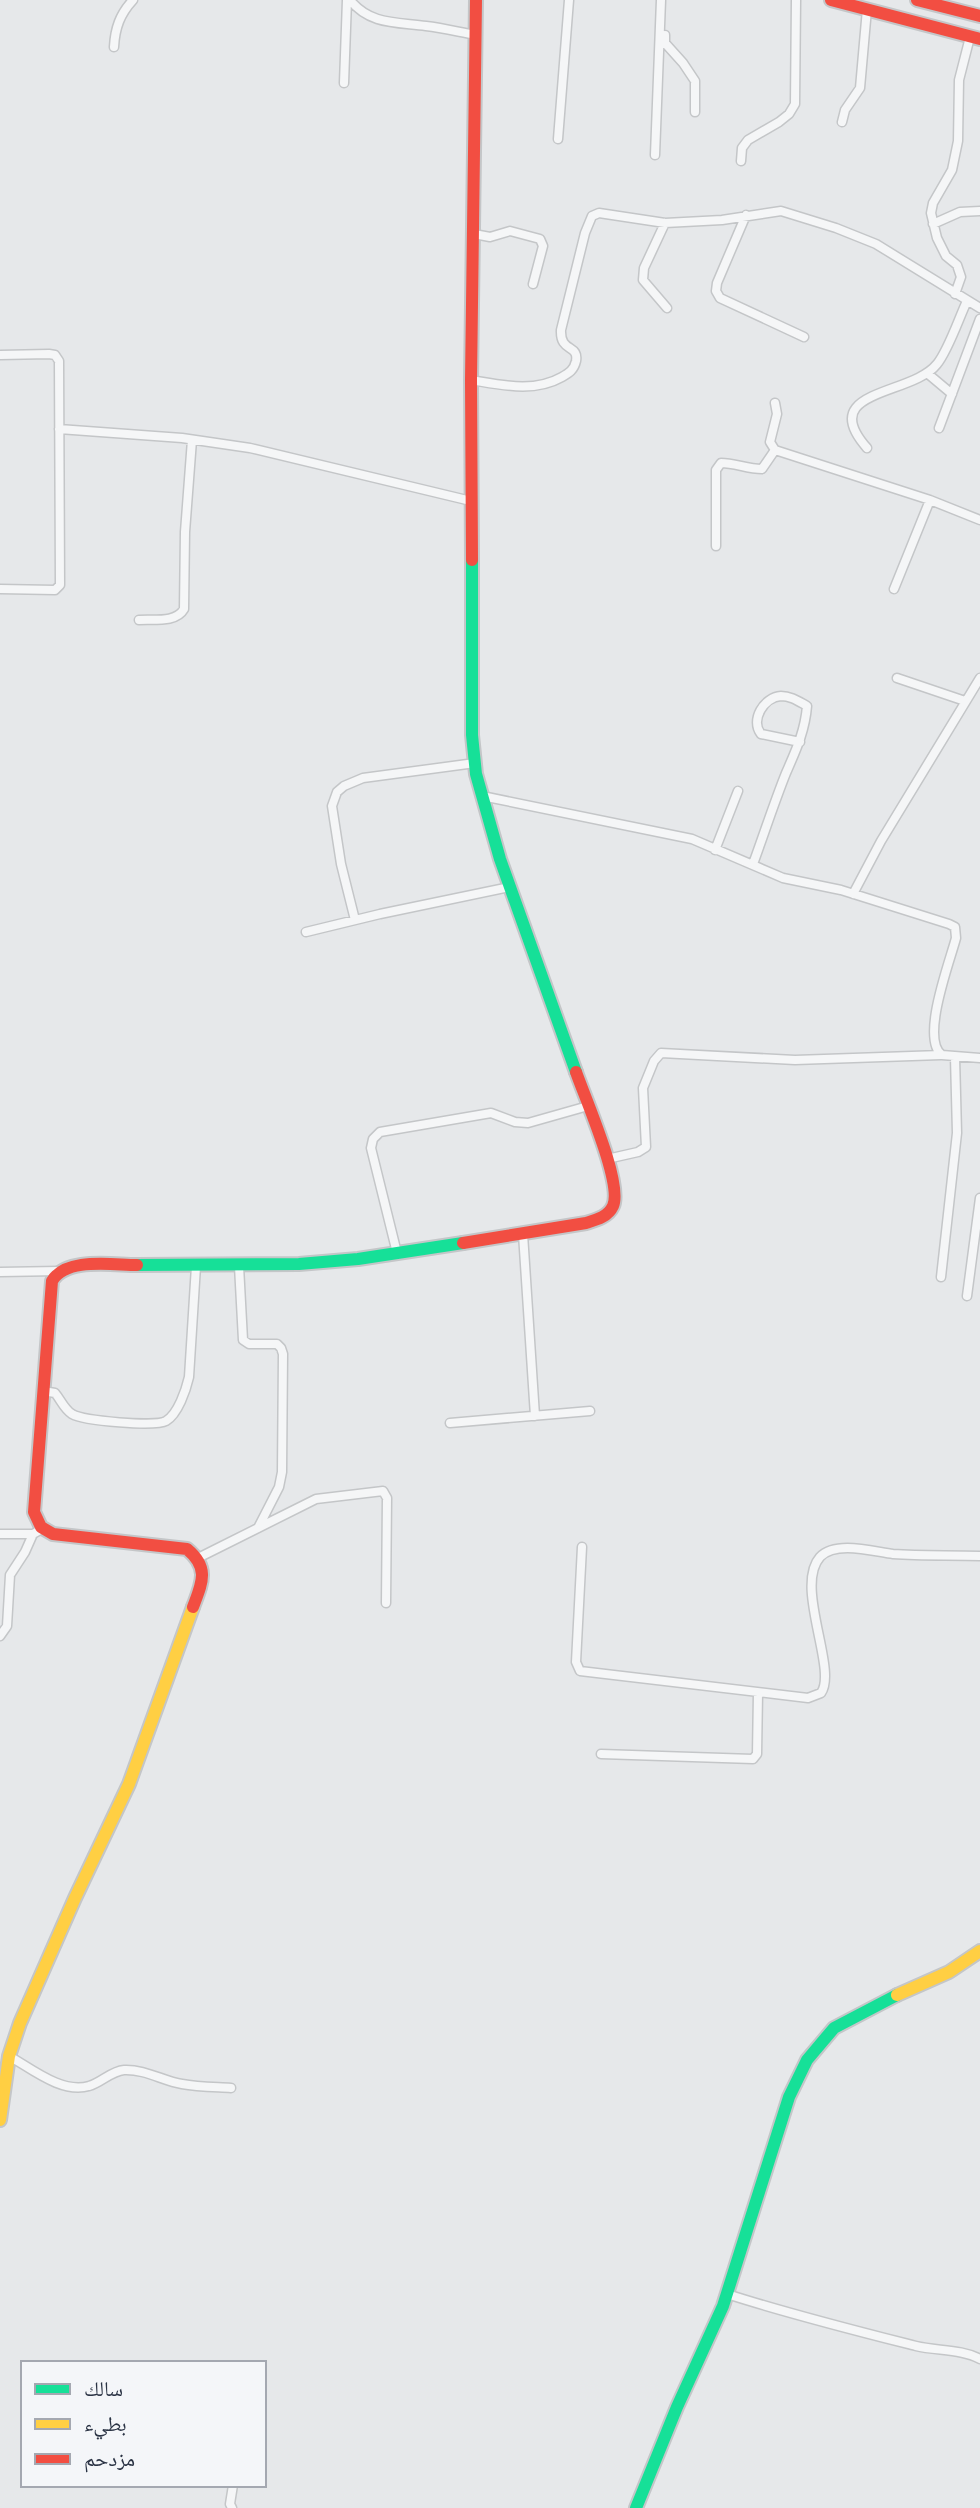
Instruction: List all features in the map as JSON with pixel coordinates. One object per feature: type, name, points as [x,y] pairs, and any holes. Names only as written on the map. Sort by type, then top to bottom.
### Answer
[{"type":"main road","points":[[0,2120],[9,2056],[20,2022],[129,1784],[202,1583],[202,1566],[198,1558],[187,1549],[38,1532],[34,1513],[50,1286],[59,1271],[76,1265],[299,1265],[397,1253],[523,1234],[600,1218],[611,1211],[616,1199],[615,1185],[589,1106],[510,887],[482,796],[475,763],[472,735],[471,380],[476,0]]},
{"type":"main road","points":[[831,0],[975,38]]},
{"type":"main road","points":[[917,0],[968,6],[980,16]]},
{"type":"main road","points":[[636,2508],[727,2294],[789,2097],[807,2060],[834,2028],[887,1998],[949,1972],[980,1951]]},
{"type":"street","points":[[114,47],[115,31],[120,18],[133,0]]},
{"type":"street","points":[[349,0],[366,16],[376,20],[476,35]]},
{"type":"street","points":[[344,83],[349,0]]},
{"type":"street","points":[[558,139],[569,0]]},
{"type":"street","points":[[663,0],[665,43],[695,81],[695,112]]},
{"type":"street","points":[[655,155],[663,0]]},
{"type":"street","points":[[741,161],[742,148],[748,140],[779,122],[789,114],[795,104],[796,0]]},
{"type":"street","points":[[842,122],[845,110],[860,88],[867,9]]},
{"type":"street","points":[[955,293],[961,277],[957,265],[946,256],[937,238],[933,224],[933,203],[952,170],[958,141],[959,80],[975,38]]},
{"type":"street","points":[[471,380],[532,387],[546,386],[572,371],[576,355],[573,349],[564,346],[561,330],[585,233],[592,216],[599,213],[665,223],[722,220],[781,211],[836,228],[886,250],[980,308]]},
{"type":"street","points":[[933,224],[960,212],[980,211]]},
{"type":"street","points":[[746,215],[716,291],[720,298],[804,337]]},
{"type":"street","points":[[665,223],[644,268],[643,280],[667,308]]},
{"type":"street","points":[[474,234],[490,237],[510,231],[540,239],[543,246],[533,284]]},
{"type":"street","points":[[867,448],[850,423],[852,411],[868,399],[918,379],[937,364],[967,301]]},
{"type":"street","points":[[939,428],[980,319]]},
{"type":"street","points":[[0,355],[58,356],[60,585],[55,590],[0,589]]},
{"type":"street","points":[[927,373],[952,394]]},
{"type":"street","points":[[775,402],[777,414],[770,442],[775,450],[930,500],[980,520]]},
{"type":"street","points":[[59,429],[192,440],[250,448],[471,501]]},
{"type":"street","points":[[139,620],[172,618],[180,615],[184,609],[185,532],[192,440]]},
{"type":"street","points":[[716,545],[716,470],[721,463],[762,469],[775,450]]},
{"type":"street","points":[[894,590],[930,500]]},
{"type":"street","points":[[897,678],[965,701]]},
{"type":"street","points":[[853,894],[881,841],[980,678]]},
{"type":"street","points":[[753,864],[800,742],[807,706],[793,698],[780,696],[770,699],[759,712],[756,723],[758,730],[761,734],[800,742]]},
{"type":"street","points":[[355,920],[341,864],[332,806],[337,792],[363,778],[475,763]]},
{"type":"street","points":[[715,850],[738,791]]},
{"type":"street","points":[[482,796],[692,839],[783,878],[853,894],[941,920],[955,927],[957,938],[932,1033],[934,1047],[942,1055]]},
{"type":"street","points":[[306,932],[510,887]]},
{"type":"street","points":[[607,1159],[638,1152],[646,1146],[643,1088],[653,1061],[661,1053],[795,1060],[942,1055],[980,1058]]},
{"type":"street","points":[[941,1277],[957,1133],[955,1057]]},
{"type":"street","points":[[397,1253],[371,1148],[373,1139],[380,1132],[491,1113],[516,1122],[528,1123],[589,1106]]},
{"type":"street","points":[[967,1296],[980,1198]]},
{"type":"street","points":[[523,1234],[535,1416]]},
{"type":"street","points":[[43,1391],[55,1393],[69,1412],[83,1418],[157,1424],[170,1418],[185,1391],[188,1377],[196,1266]]},
{"type":"street","points":[[239,1266],[243,1340],[249,1344],[274,1343],[283,1354],[282,1472],[279,1487],[258,1528]]},
{"type":"street","points":[[0,1272],[59,1271]]},
{"type":"street","points":[[450,1423],[590,1411]]},
{"type":"street","points":[[198,1558],[316,1499],[383,1491],[387,1498],[386,1603]]},
{"type":"street","points":[[0,1534],[38,1532]]},
{"type":"street","points":[[0,1636],[7,1626],[10,1574],[38,1532]]},
{"type":"street","points":[[582,1547],[576,1662],[580,1671],[808,1698],[817,1696],[824,1689],[826,1676],[815,1620],[813,1578],[815,1565],[827,1552],[872,1549],[894,1554],[980,1556]]},
{"type":"street","points":[[601,1754],[753,1759],[757,1754],[758,1693]]},
{"type":"street","points":[[9,2056],[59,2083],[76,2087],[89,2087],[124,2070],[154,2074],[183,2084],[231,2088]]},
{"type":"street","points":[[727,2294],[883,2338],[927,2349],[967,2354],[980,2359]]},
{"type":"street","points":[[232,2508],[230,2504],[233,2487]]},
{"type":"traffic: fast","points":[[472,560],[472,735],[476,774],[500,859],[576,1072]]},
{"type":"traffic: fast","points":[[137,1265],[299,1264],[358,1259],[463,1243]]},
{"type":"traffic: fast","points":[[636,2508],[677,2407],[723,2306],[789,2097],[807,2060],[834,2028],[897,1995]]},
{"type":"traffic: slow","points":[[0,2120],[9,2056],[20,2023],[129,1784],[193,1607]]},
{"type":"traffic: slow","points":[[897,1995],[949,1972],[980,1951]]},
{"type":"traffic: jam","points":[[472,560],[471,380],[476,0]]},
{"type":"traffic: jam","points":[[831,0],[980,39]]},
{"type":"traffic: jam","points":[[917,0],[980,16]]},
{"type":"traffic: jam","points":[[463,1243],[586,1223],[601,1218],[611,1210],[615,1195],[613,1179],[576,1072]]},
{"type":"traffic: jam","points":[[137,1265],[78,1265],[59,1273],[52,1281],[34,1512],[41,1527],[53,1534],[187,1549],[199,1563],[202,1576],[193,1607]]}]
